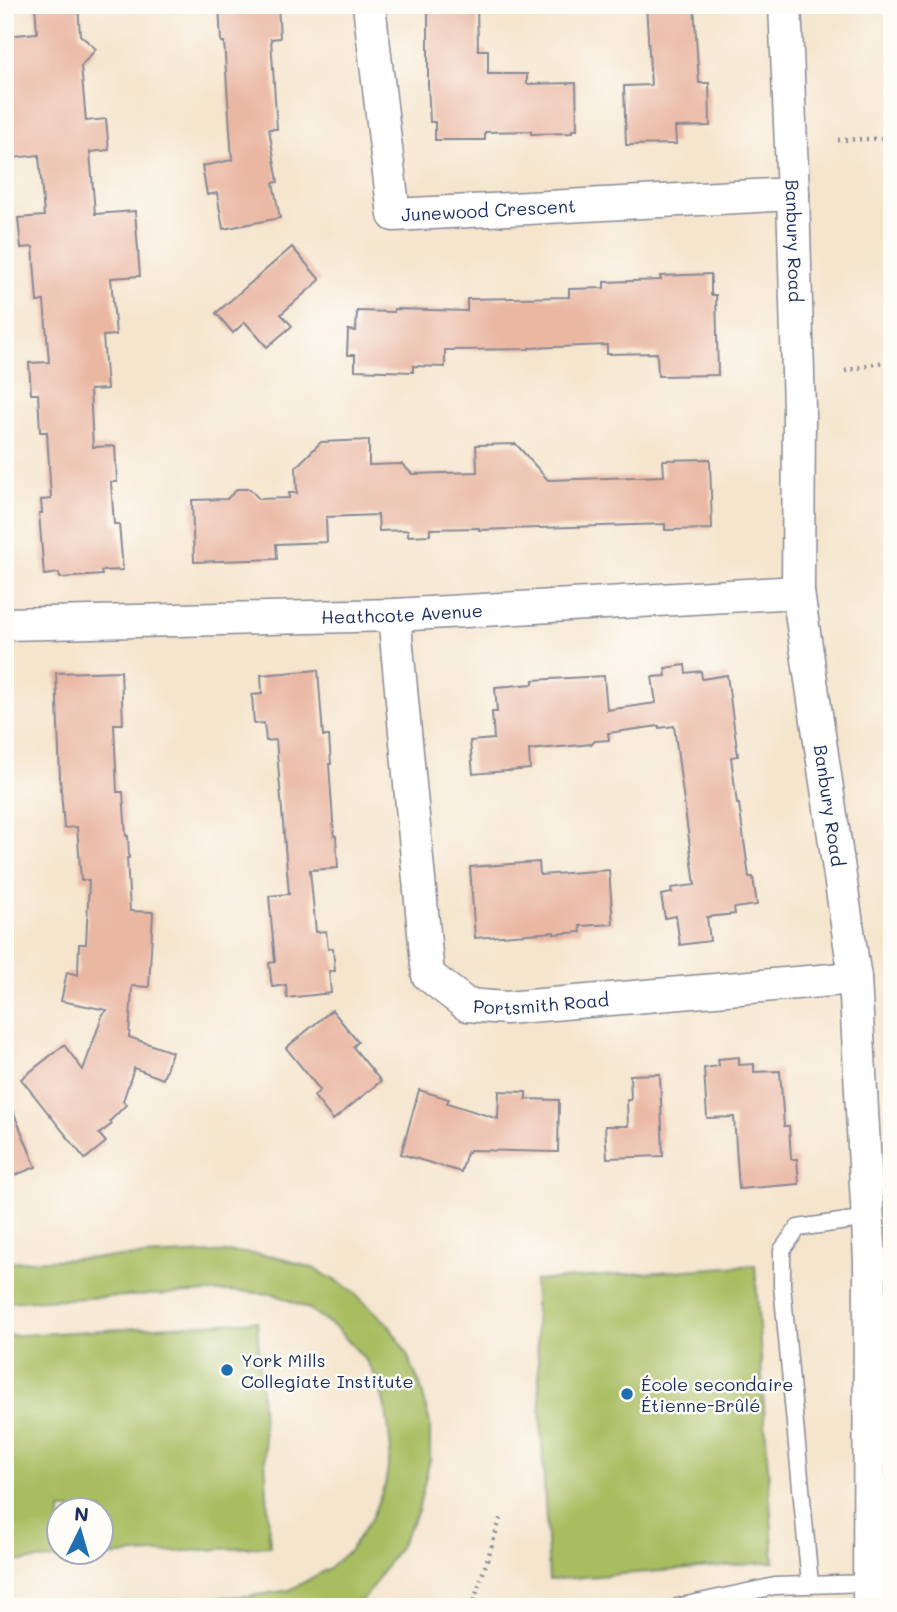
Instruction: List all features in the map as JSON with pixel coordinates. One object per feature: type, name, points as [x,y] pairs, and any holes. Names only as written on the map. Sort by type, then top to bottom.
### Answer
[{"type":"street","name":"Junewood Crescent","points":[[369,5],[394,215],[793,194]]},
{"type":"street","name":"Banbury Road","points":[[785,5],[799,409],[798,592],[855,978],[870,1261],[881,1499],[869,1595]]},
{"type":"street","name":"Heathcote Avenue","points":[[5,624],[394,615],[798,592]]},
{"type":"street","name":"Portsmith Road","points":[[394,615],[428,975],[467,1005],[506,1008],[855,978]]},
{"type":"lane","points":[[810,1584],[782,1285],[782,1250],[797,1228],[867,1218]]},
{"type":"lane","points":[[677,1607],[775,1586],[810,1584],[869,1595]]},
{"type":"path","points":[[872,5],[892,16]]},
{"type":"path","points":[[838,140],[892,138]]},
{"type":"path","points":[[845,371],[892,360]]},
{"type":"path","points":[[472,1607],[501,1517]]},
{"type":"green space","points":[[235,1252],[274,1256],[315,1269],[350,1289],[388,1324],[406,1352],[421,1387],[430,1424],[430,1459],[418,1511],[399,1547],[364,1599],[343,1607],[40,1607],[250,1596],[290,1590],[328,1569],[350,1550],[372,1517],[385,1485],[391,1450],[379,1382],[365,1359],[336,1328],[309,1309],[274,1294],[233,1291],[5,1302],[5,1262]]},
{"type":"green space","points":[[755,1265],[774,1562],[549,1580],[534,1281]]},
{"type":"green space","points":[[257,1321],[270,1546],[116,1555],[116,1496],[46,1496],[46,1560],[5,1562],[5,1336]]},
{"type":"building","points":[[35,5],[78,5],[80,35],[96,49],[81,66],[86,121],[106,119],[109,150],[90,152],[95,214],[135,211],[140,276],[111,278],[116,335],[103,336],[107,389],[90,390],[93,447],[115,446],[117,482],[111,482],[114,524],[119,524],[123,570],[101,571],[102,575],[60,578],[59,573],[44,575],[39,513],[42,513],[41,500],[51,499],[47,432],[40,432],[38,394],[31,394],[29,363],[49,362],[44,301],[37,302],[33,247],[21,248],[18,218],[44,216],[39,155],[13,158],[8,88],[5,88],[5,36],[37,33]]},
{"type":"building","points":[[219,5],[278,5],[280,38],[271,39],[277,129],[269,129],[278,182],[273,183],[280,218],[223,229],[217,193],[207,195],[202,166],[232,160]]},
{"type":"building","points":[[428,5],[477,5],[478,50],[488,50],[488,74],[527,74],[527,84],[576,83],[577,130],[572,130],[572,133],[531,134],[531,131],[485,132],[485,140],[435,140],[435,122],[430,122],[428,84]]},
{"type":"building","points":[[646,5],[694,5],[699,83],[709,83],[710,126],[675,127],[676,144],[626,145],[624,86],[651,85]]},
{"type":"building","points":[[292,247],[320,280],[281,314],[292,326],[267,347],[245,322],[233,333],[216,313]]},
{"type":"building","points":[[711,274],[711,295],[716,295],[718,375],[658,376],[657,353],[607,354],[607,345],[445,350],[445,367],[413,366],[413,372],[355,370],[355,355],[347,355],[348,330],[356,331],[357,311],[467,311],[467,299],[569,297],[569,289],[604,288],[604,282],[661,280],[660,276]]},
{"type":"building","points":[[369,440],[369,465],[402,464],[412,474],[477,472],[476,445],[516,444],[548,480],[664,476],[663,460],[710,459],[712,529],[665,530],[665,524],[430,529],[430,535],[408,536],[408,530],[379,531],[378,515],[326,517],[327,542],[276,544],[277,559],[194,562],[192,500],[227,499],[237,489],[250,489],[259,499],[289,498],[289,493],[297,493],[296,467],[321,442]]},
{"type":"building","points":[[685,665],[686,673],[701,671],[702,679],[727,675],[738,756],[731,757],[737,804],[749,877],[753,877],[757,905],[734,908],[735,914],[707,917],[710,941],[680,945],[676,916],[665,918],[661,895],[672,893],[671,888],[695,885],[674,726],[608,733],[609,740],[595,741],[592,744],[529,750],[530,769],[473,774],[470,741],[494,739],[492,712],[497,712],[495,687],[533,684],[533,680],[604,676],[607,710],[656,703],[652,677],[666,676],[665,668]]},
{"type":"building","points":[[318,670],[323,736],[329,736],[338,868],[310,870],[316,932],[326,931],[328,949],[333,948],[335,971],[329,971],[331,993],[287,998],[286,985],[272,987],[269,963],[275,962],[269,896],[289,894],[276,740],[266,741],[264,723],[254,724],[252,695],[262,694],[261,675]]},
{"type":"building","points":[[121,671],[123,724],[114,724],[117,792],[123,792],[128,836],[130,911],[153,912],[149,987],[132,986],[129,1037],[172,1052],[163,1079],[134,1068],[123,1101],[126,1105],[110,1121],[112,1124],[99,1134],[106,1142],[85,1159],[21,1079],[64,1045],[83,1070],[103,1014],[107,1010],[61,1001],[67,972],[78,975],[79,944],[86,944],[89,880],[81,880],[77,827],[64,828],[56,673]]},
{"type":"building","points":[[539,862],[540,875],[609,870],[613,924],[580,926],[581,932],[475,938],[470,867]]},
{"type":"building","points":[[332,1010],[358,1042],[353,1047],[381,1081],[333,1120],[314,1096],[320,1090],[286,1048]]},
{"type":"building","points":[[739,1057],[739,1065],[754,1064],[754,1072],[780,1071],[784,1126],[789,1126],[791,1159],[797,1159],[799,1184],[739,1189],[734,1117],[707,1118],[704,1068],[719,1066],[718,1059]]},
{"type":"building","points":[[660,1074],[663,1156],[607,1158],[605,1126],[628,1126],[630,1075]]},
{"type":"building","points":[[419,1090],[449,1099],[447,1103],[498,1119],[499,1091],[526,1092],[526,1099],[559,1100],[558,1152],[470,1150],[461,1172],[401,1154]]},
{"type":"building","points":[[5,1092],[36,1167],[5,1179]]},
{"type":"place","name":"York Mills Collegiate Institute","points":[[227,1370]]},
{"type":"place","name":"École secondaire Étienne-Brûlé","points":[[627,1394]]}]
